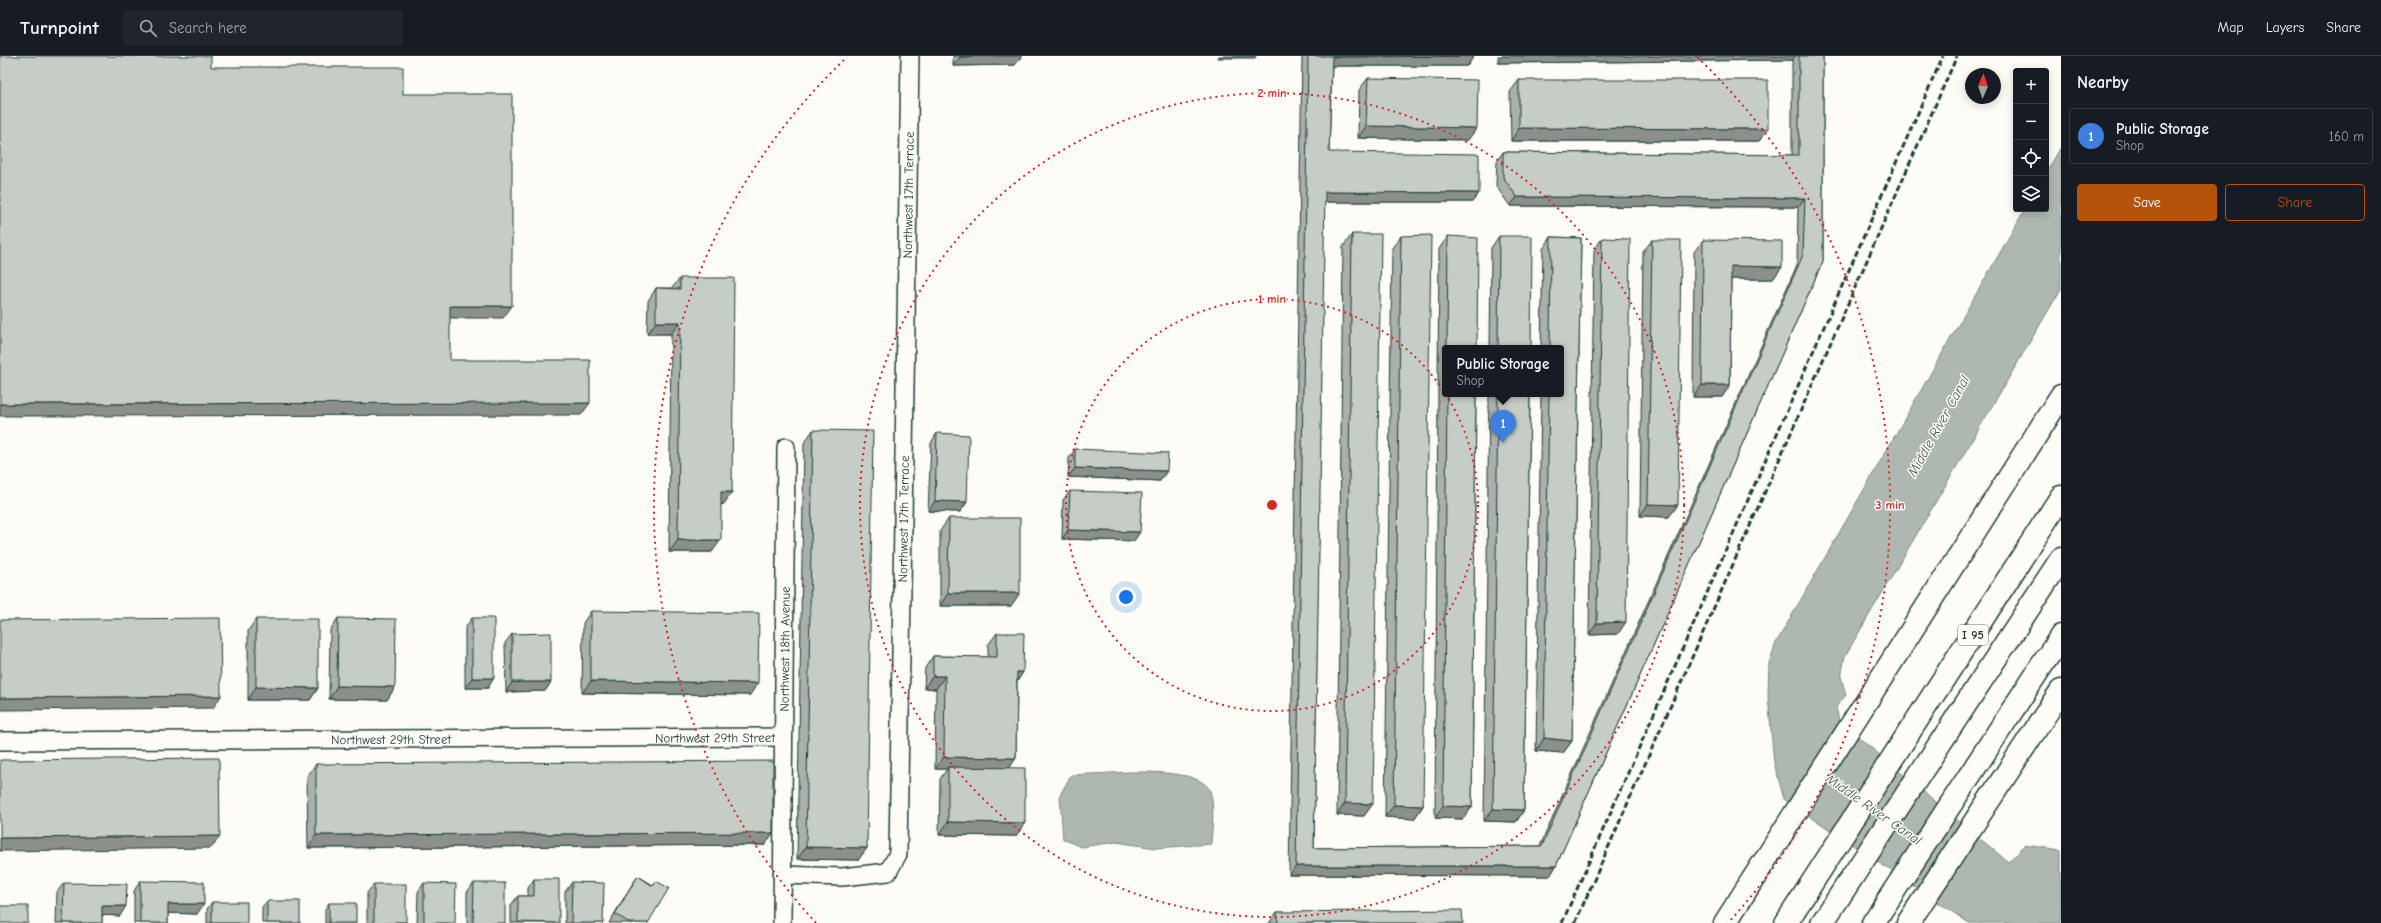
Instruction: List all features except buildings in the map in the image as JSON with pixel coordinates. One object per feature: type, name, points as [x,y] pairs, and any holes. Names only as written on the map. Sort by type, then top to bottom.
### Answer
[{"type":"highway","points":[[1725,923],[2061,396]]},
{"type":"highway","name":"I 95","points":[[1786,923],[2061,497]]},
{"type":"highway","points":[[1822,923],[2061,559]]},
{"type":"highway","points":[[1873,923],[2061,636]]},
{"type":"highway","points":[[1908,923],[2061,691]]},
{"type":"highway","points":[[2026,745],[2061,711]]},
{"type":"street","name":"Northwest 17th Terrace","points":[[782,875],[842,877],[888,872],[898,854],[910,56]]},
{"type":"street","name":"Northwest 18th Avenue","points":[[782,923],[782,736],[786,447]]},
{"type":"street","name":"Northwest 29th Street","points":[[0,740],[782,736]]},
{"type":"water","name":"Middle River Canal","points":[[2061,147],[2061,289],[1845,656],[1841,677],[1846,695],[1836,707],[1839,721],[2008,862],[2016,856],[2024,845],[2061,850],[2061,923],[1969,923],[1784,799],[1774,763],[1768,696],[1769,663],[1776,643],[2023,212],[2049,212],[2049,168]]},
{"type":"water","points":[[1131,772],[1174,774],[1186,776],[1205,784],[1212,797],[1213,817],[1211,844],[1156,848],[1116,842],[1081,847],[1063,839],[1060,795],[1071,775]]},
{"type":"railway","points":[[1562,923],[1943,56]]},
{"type":"railway","points":[[1575,923],[1957,56]]},
{"type":"place","name":"Public Storage","points":[[1503,443]]}]
